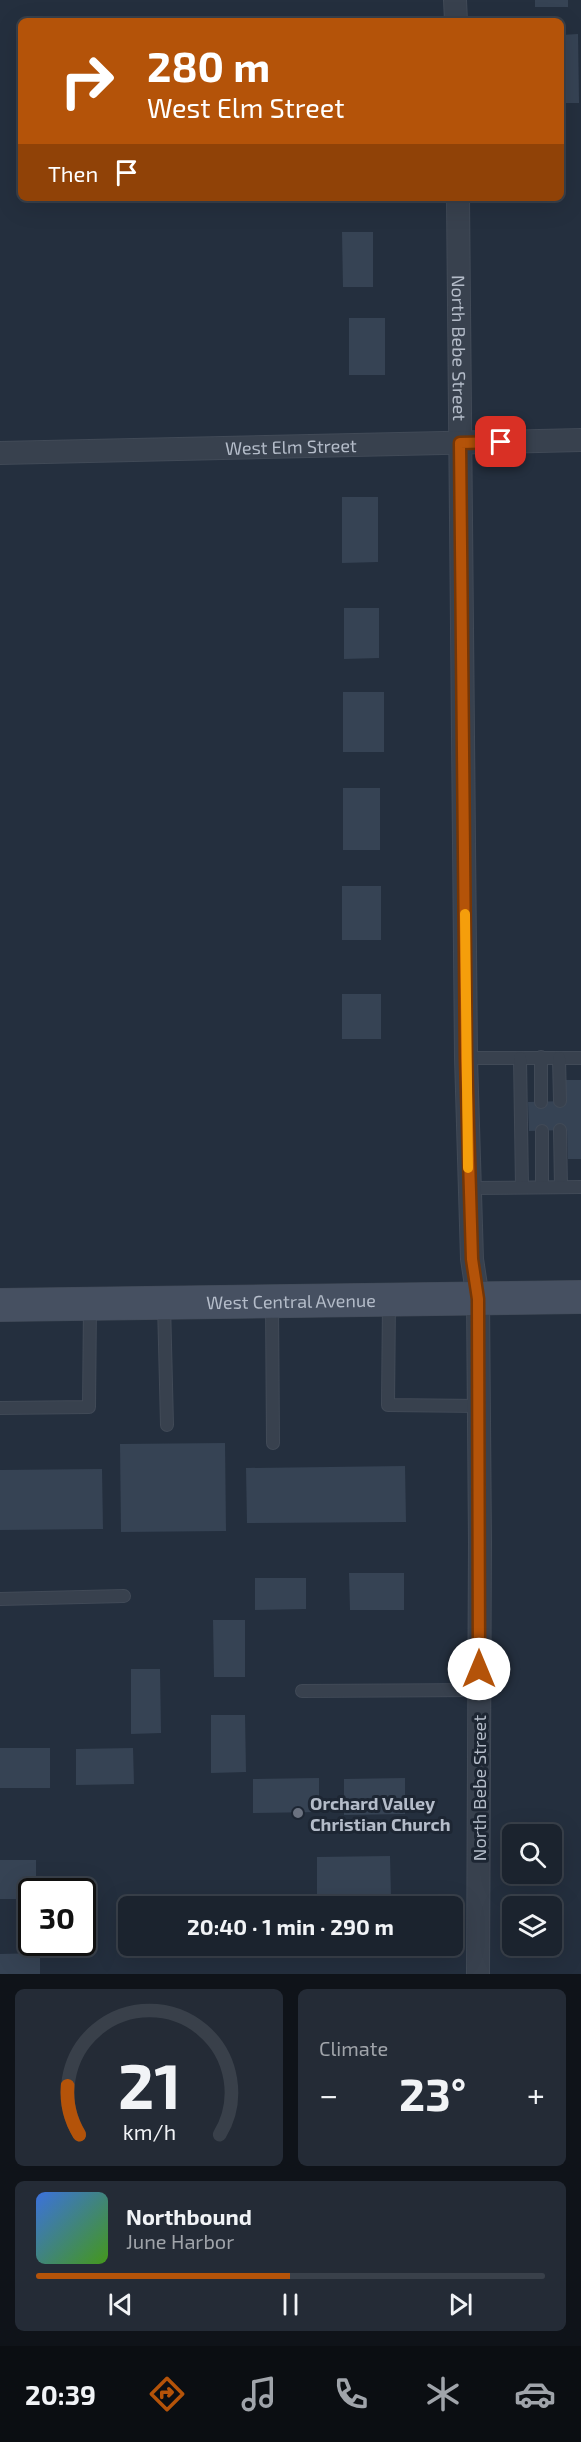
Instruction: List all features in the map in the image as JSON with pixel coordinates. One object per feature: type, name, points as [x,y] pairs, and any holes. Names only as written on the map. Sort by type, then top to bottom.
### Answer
[{"type":"main road","name":"West Central Avenue","points":[[0,1305],[581,1297]]},
{"type":"street","points":[[455,0],[456,18]]},
{"type":"street","name":"North Bebe Street","points":[[458,201],[466,1058],[472,1259],[478,1299],[478,1974]]},
{"type":"street","name":"West Elm Street","points":[[0,453],[581,440]]},
{"type":"lane","points":[[466,1058],[581,1058]]},
{"type":"lane","points":[[520,1058],[522,1187]]},
{"type":"lane","points":[[541,1058],[541,1102]]},
{"type":"lane","points":[[559,1058],[560,1101]]},
{"type":"lane","points":[[560,1130],[561,1187]]},
{"type":"lane","points":[[542,1131],[542,1187]]},
{"type":"lane","points":[[469,1188],[581,1187]]},
{"type":"lane","points":[[389,1299],[388,1405],[478,1406]]},
{"type":"lane","points":[[272,1301],[273,1443]]},
{"type":"lane","points":[[164,1302],[167,1425]]},
{"type":"lane","points":[[0,1408],[89,1407],[90,1303]]},
{"type":"lane","points":[[0,1599],[124,1596]]},
{"type":"lane","points":[[302,1691],[479,1690]]},
{"type":"building","points":[[535,0],[568,0],[568,7],[535,7]]},
{"type":"building","points":[[578,34],[579,103],[564,103],[564,35]]},
{"type":"building","points":[[342,232],[373,232],[373,287],[343,287]]},
{"type":"building","points":[[349,318],[385,318],[385,375],[349,375]]},
{"type":"building","points":[[342,497],[378,497],[378,562],[342,563]]},
{"type":"building","points":[[344,608],[379,608],[379,658],[344,659]]},
{"type":"building","points":[[343,692],[384,692],[384,752],[343,752]]},
{"type":"building","points":[[343,788],[380,788],[380,850],[343,850]]},
{"type":"building","points":[[342,886],[381,886],[381,940],[342,940]]},
{"type":"building","points":[[342,994],[381,994],[381,1039],[342,1039]]},
{"type":"building","points":[[566,1080],[581,1080],[581,1159],[568,1159],[567,1130],[529,1131],[528,1102],[566,1101]]},
{"type":"building","points":[[225,1443],[226,1531],[121,1532],[120,1444]]},
{"type":"building","points":[[405,1466],[406,1522],[247,1523],[246,1468]]},
{"type":"building","points":[[102,1469],[103,1529],[0,1530],[0,1470]]},
{"type":"building","points":[[349,1573],[404,1573],[404,1610],[350,1610]]},
{"type":"building","points":[[255,1578],[306,1578],[306,1609],[255,1610]]},
{"type":"building","points":[[213,1620],[245,1620],[245,1677],[214,1677]]},
{"type":"building","points":[[131,1669],[160,1669],[161,1733],[131,1734]]},
{"type":"building","points":[[211,1715],[245,1715],[246,1772],[211,1773]]},
{"type":"building","points":[[0,1748],[50,1748],[50,1788],[0,1788]]},
{"type":"building","points":[[133,1748],[134,1784],[76,1785],[76,1749]]},
{"type":"building","points":[[319,1778],[319,1812],[253,1813],[253,1779]]},
{"type":"building","points":[[405,1778],[405,1814],[344,1815],[344,1779]]},
{"type":"building","points":[[390,1856],[391,1896],[317,1896],[317,1857]]},
{"type":"building","points":[[0,1860],[36,1860],[36,1878],[18,1878],[18,1899],[0,1899]]},
{"type":"building","points":[[0,1954],[40,1956],[40,1974],[0,1974]]},
{"type":"slow traffic","points":[[465,914],[468,1168]]},
{"type":"place","name":"Orchard Valley Christian Church","points":[[298,1813]]},
{"type":"route","points":[[479,1669],[478,1299],[472,1259],[466,1058],[460,443],[501,442]]}]
